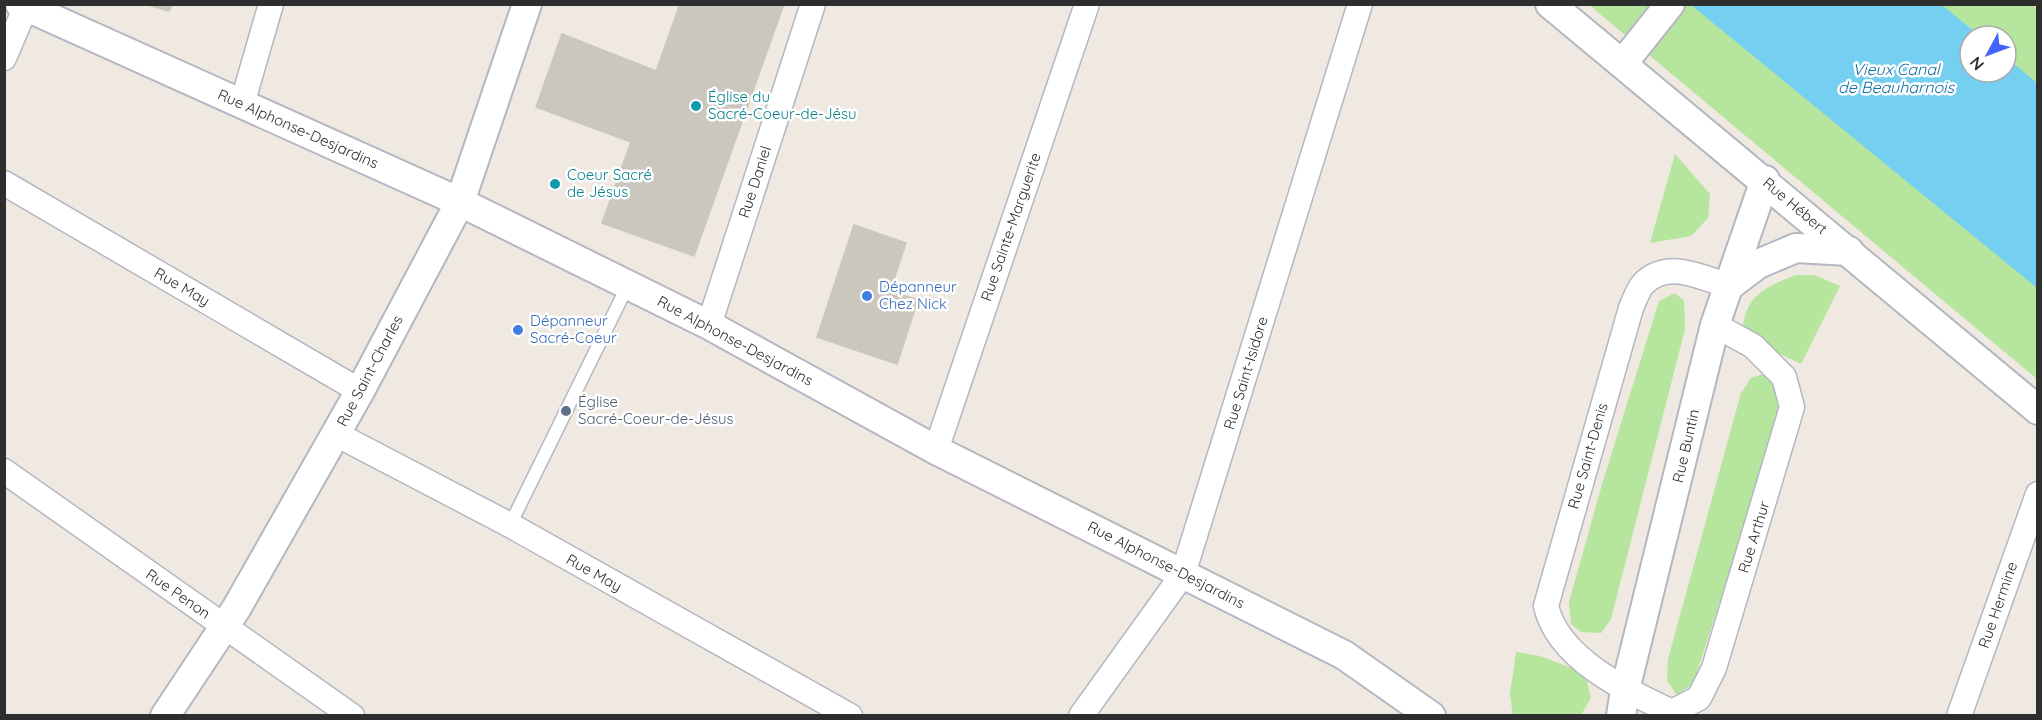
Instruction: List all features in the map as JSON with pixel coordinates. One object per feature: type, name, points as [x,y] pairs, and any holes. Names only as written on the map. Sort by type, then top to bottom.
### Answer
[{"type":"street","points":[[242,104],[271,4]]},
{"type":"street","name":"Rue Saint-Charles","points":[[165,716],[224,627],[336,434],[460,202],[527,4]]},
{"type":"street","name":"Rue Daniel","points":[[709,326],[813,4]]},
{"type":"street","name":"Rue Sainte-Marguerite","points":[[936,450],[1087,4]]},
{"type":"street","name":"Rue Saint-Isidore","points":[[1081,716],[1183,574],[1360,4]]},
{"type":"street","name":"Rue Hébert","points":[[1550,4],[1765,180],[2037,410]]},
{"type":"street","points":[[4,58],[24,5]]},
{"type":"street","name":"Rue Alphonse-Desjardins","points":[[24,5],[460,202],[628,285],[709,326],[936,450],[1344,655],[1431,716]]},
{"type":"street","points":[[1623,63],[1667,8]]},
{"type":"street","name":"Rue Buntin","points":[[1611,716],[1623,703],[1715,325],[1765,180]]},
{"type":"street","name":"Rue May","points":[[4,183],[360,391]]},
{"type":"street","points":[[1729,286],[1758,264],[1796,248],[1849,251]]},
{"type":"street","name":"Rue Saint-Denis","points":[[1623,703],[1550,622],[1546,606],[1555,569],[1631,308],[1643,284],[1658,273],[1680,270],[1729,286]]},
{"type":"street","name":"Rue Arthur","points":[[1623,703],[1672,712],[1699,698],[1714,668],[1792,407],[1784,377],[1753,346],[1715,325]]},
{"type":"street","name":"Rue May","points":[[336,434],[510,525],[850,716]]},
{"type":"street","name":"Rue Penon","points":[[4,471],[352,716]]},
{"type":"street","name":"Rue Hermine","points":[[1959,716],[2037,494]]},
{"type":"lane","points":[[510,525],[628,285]]},
{"type":"green space","points":[[2032,4],[2037,9],[2037,379],[1589,5]]},
{"type":"green space","points":[[1675,154],[1710,194],[1708,218],[1691,236],[1650,243]]},
{"type":"green space","points":[[1796,275],[1814,275],[1840,286],[1801,364],[1742,335],[1747,311],[1757,295],[1774,284]]},
{"type":"green space","points":[[1675,293],[1684,301],[1685,329],[1611,619],[1601,633],[1581,632],[1571,624],[1569,602],[1603,481],[1659,301]]},
{"type":"green space","points":[[1763,374],[1778,384],[1780,417],[1693,684],[1677,695],[1667,681],[1668,659],[1741,393],[1751,378]]},
{"type":"green space","points":[[1516,652],[1540,656],[1585,673],[1591,698],[1581,715],[1513,716],[1510,694]]},
{"type":"water","name":"Vieux Canal de Beauharnois","points":[[1691,5],[1942,5],[1965,24],[1958,24],[1958,84],[2018,84],[2018,67],[2037,83],[2037,288]]},
{"type":"building","points":[[145,4],[172,4],[169,11]]},
{"type":"building","name":"Église du Sacré-Coeur-de-Jésu","points":[[680,4],[784,4],[694,256],[602,223]]},
{"type":"building","points":[[562,34],[656,71],[631,142],[536,107]]},
{"type":"building","name":"Dépanneur Chez Nick","points":[[854,225],[906,243],[890,291],[918,300],[897,364],[817,337]]},
{"type":"place","name":"Église du Sacré-Coeur-de-Jésu","points":[[696,106]]},
{"type":"place","name":"Coeur Sacré de Jésus","points":[[555,184]]},
{"type":"place","name":"Dépanneur Chez Nick","points":[[867,296]]},
{"type":"place","name":"Dépanneur Sacré-Coeur","points":[[518,330]]},
{"type":"place","name":"Église Sacré-Coeur-de-Jésus","points":[[566,411]]}]
